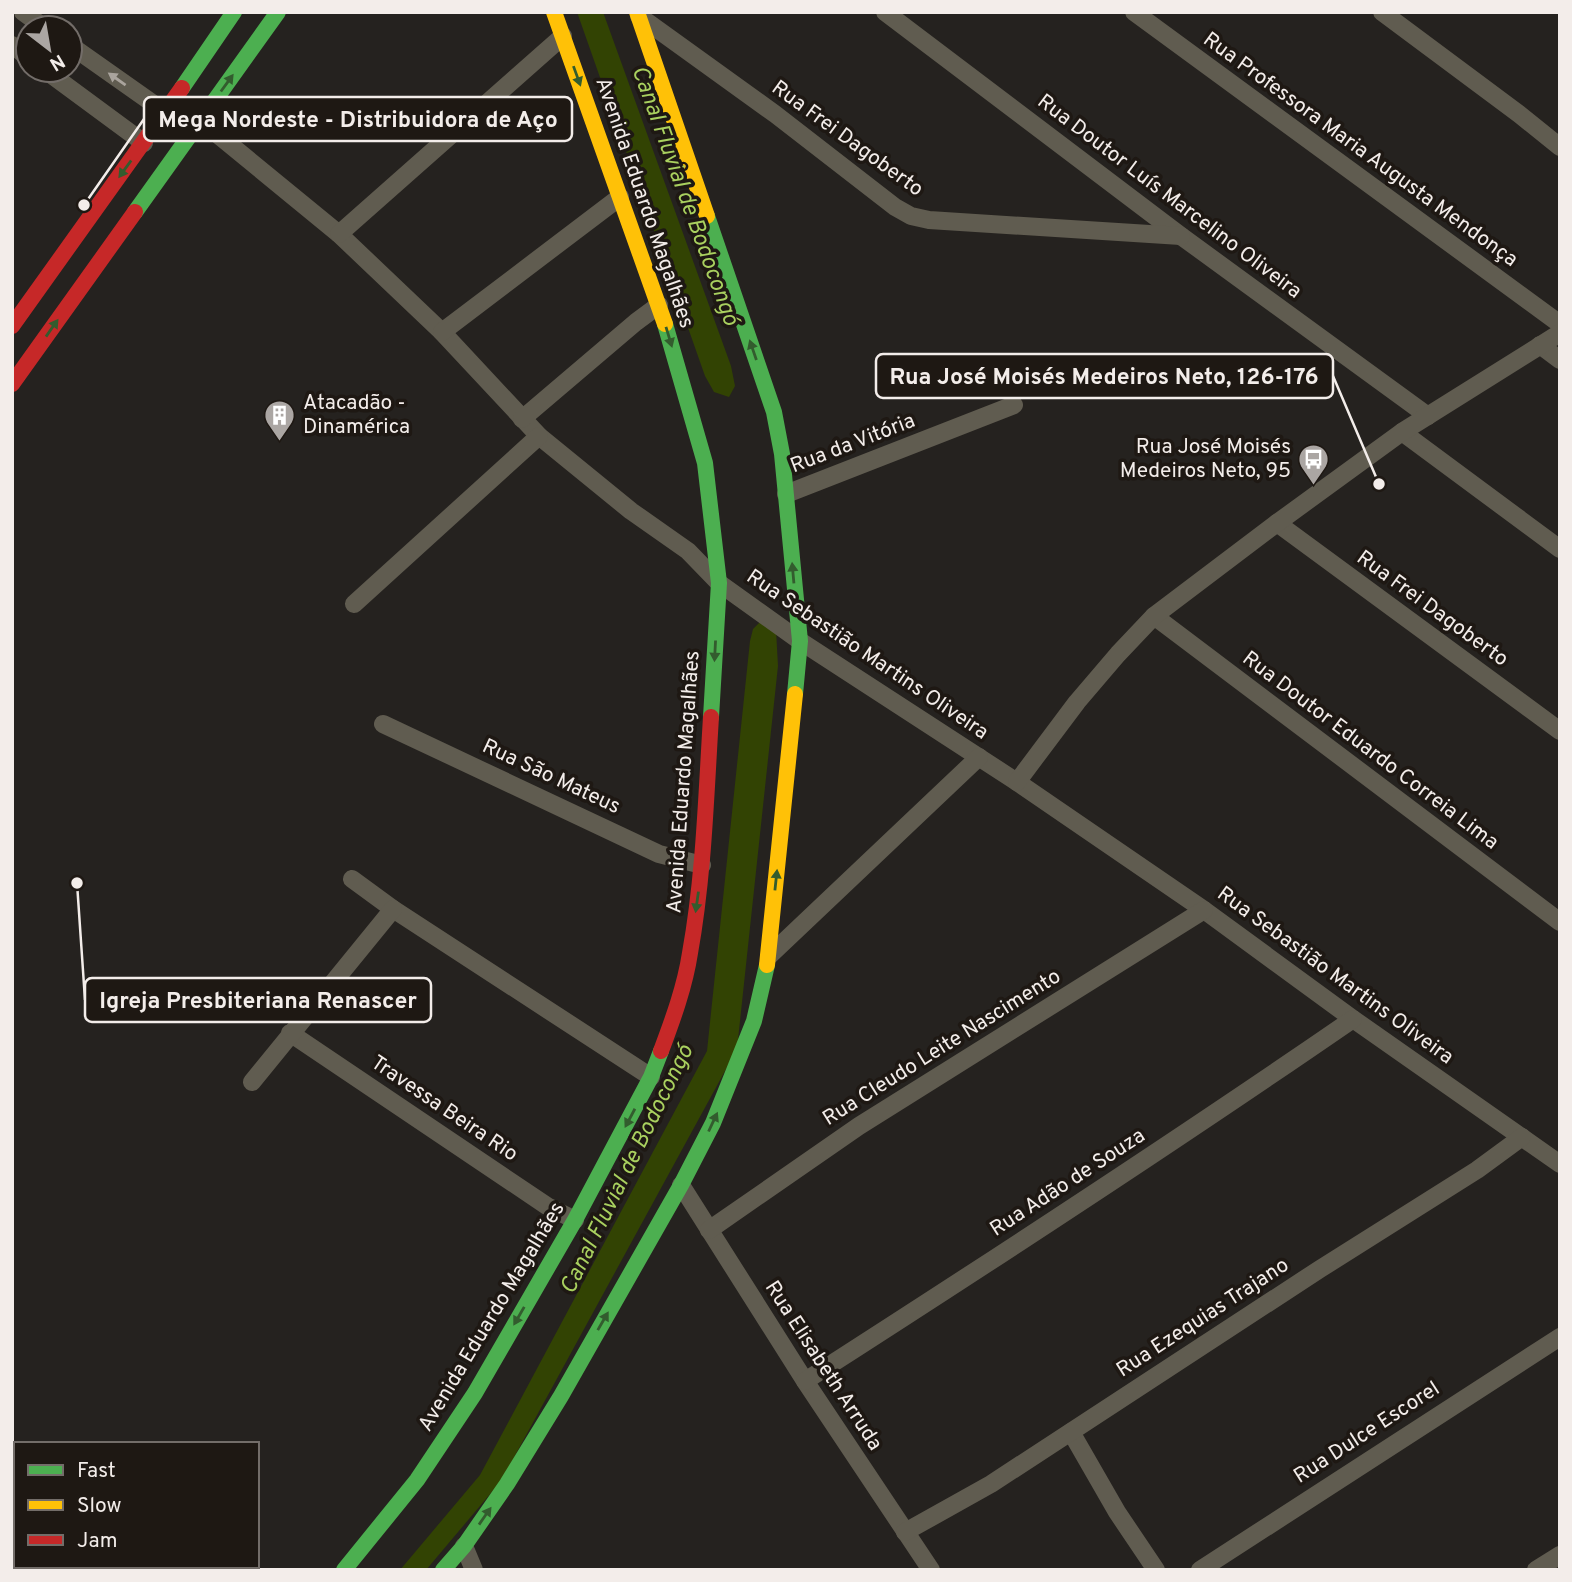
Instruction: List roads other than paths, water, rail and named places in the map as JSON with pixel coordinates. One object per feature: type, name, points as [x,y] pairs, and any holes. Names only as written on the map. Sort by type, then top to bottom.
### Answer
[{"type":"main road","points":[[12,326],[144,143],[234,12]]},
{"type":"main road","points":[[12,384],[278,12]]},
{"type":"main road","name":"Avenida Eduardo Magalhães","points":[[344,1570],[417,1480],[475,1393],[575,1220],[652,1077],[672,1022],[690,954],[702,864],[719,583],[705,463],[659,305],[554,12]]},
{"type":"main road","points":[[443,1570],[464,1546],[561,1396],[681,1185],[713,1123],[737,1066],[754,1021],[769,956],[800,640],[782,454],[774,412],[637,14]]},
{"type":"street","name":"Rua Doutor Luís Marcelino Oliveira","points":[[885,12],[1181,236],[1427,416]]},
{"type":"street","name":"Rua Professora Maria Augusta Mendonça","points":[[1134,12],[1560,324]]},
{"type":"street","points":[[1382,12],[1560,146]]},
{"type":"street","name":"Rua Frei Dagoberto","points":[[637,14],[775,114],[895,207],[911,216],[929,220],[1181,236]]},
{"type":"street","points":[[339,234],[563,36]]},
{"type":"street","points":[[84,56],[165,112]]},
{"type":"street","points":[[64,84],[144,143]]},
{"type":"street","name":"Rua Sebastião Martins Oliveira","points":[[200,120],[339,234],[442,332],[539,436],[631,511],[688,551],[719,583],[1204,910],[1353,1019],[1560,1164]]},
{"type":"street","points":[[442,332],[620,197]]},
{"type":"street","points":[[522,419],[659,305]]},
{"type":"street","points":[[1017,782],[1077,702],[1154,616],[1402,432],[1560,333]]},
{"type":"street","points":[[1540,345],[1560,360]]},
{"type":"street","name":"Rua da Vitória","points":[[786,494],[1014,405]]},
{"type":"street","points":[[1402,432],[1560,549]]},
{"type":"street","points":[[354,604],[539,436]]},
{"type":"street","name":"Rua Frei Dagoberto","points":[[1277,523],[1560,732]]},
{"type":"street","name":"Rua Doutor Eduardo Correia Lima","points":[[1154,616],[1560,922]]},
{"type":"street","name":"Rua São Mateus","points":[[383,724],[659,853],[702,864]]},
{"type":"street","points":[[769,956],[979,757]]},
{"type":"street","points":[[352,879],[393,909],[652,1077]]},
{"type":"street","points":[[252,1082],[393,909]]},
{"type":"street","name":"Rua Cleudo Leite Nascimento","points":[[709,1230],[859,1126],[1204,910]]},
{"type":"street","name":"Rua Adão de Souza","points":[[805,1381],[1213,1115],[1353,1019]]},
{"type":"street","name":"Travessa Beira Rio","points":[[290,1033],[547,1206],[575,1220]]},
{"type":"street","name":"Rua Ezequias Trajano","points":[[905,1532],[991,1484],[1477,1170],[1522,1137]]},
{"type":"street","name":"Rua Elisabeth Arruda","points":[[681,1185],[805,1381],[931,1570]]},
{"type":"street","name":"Rua Dulce Escorel","points":[[1200,1570],[1560,1337]]},
{"type":"street","points":[[1071,1432],[1117,1512],[1156,1570]]},
{"type":"street","points":[[464,1546],[474,1570]]},
{"type":"street","points":[[1536,1570],[1560,1555]]},
{"type":"place","name":"Mega Nordeste - Distribuidora de Aço","points":[[84,205]]},
{"type":"place","name":"Atacadão - Dinamérica","points":[[280,442]]},
{"type":"place","name":"Rua José Moisés Medeiros Neto, 126-176","points":[[1379,484]]},
{"type":"place","name":"Rua José Moisés Medeiros Neto, 95","points":[[1314,486]]},
{"type":"place","name":"Igreja Presbiteriana Renascer","points":[[77,883]]},
{"type":"water label","name":"Canal Fluvial de Bodocongó","points":[[684,196]]},
{"type":"water label","name":"Canal Fluvial de Bodocongó","points":[[628,1170]]}]
